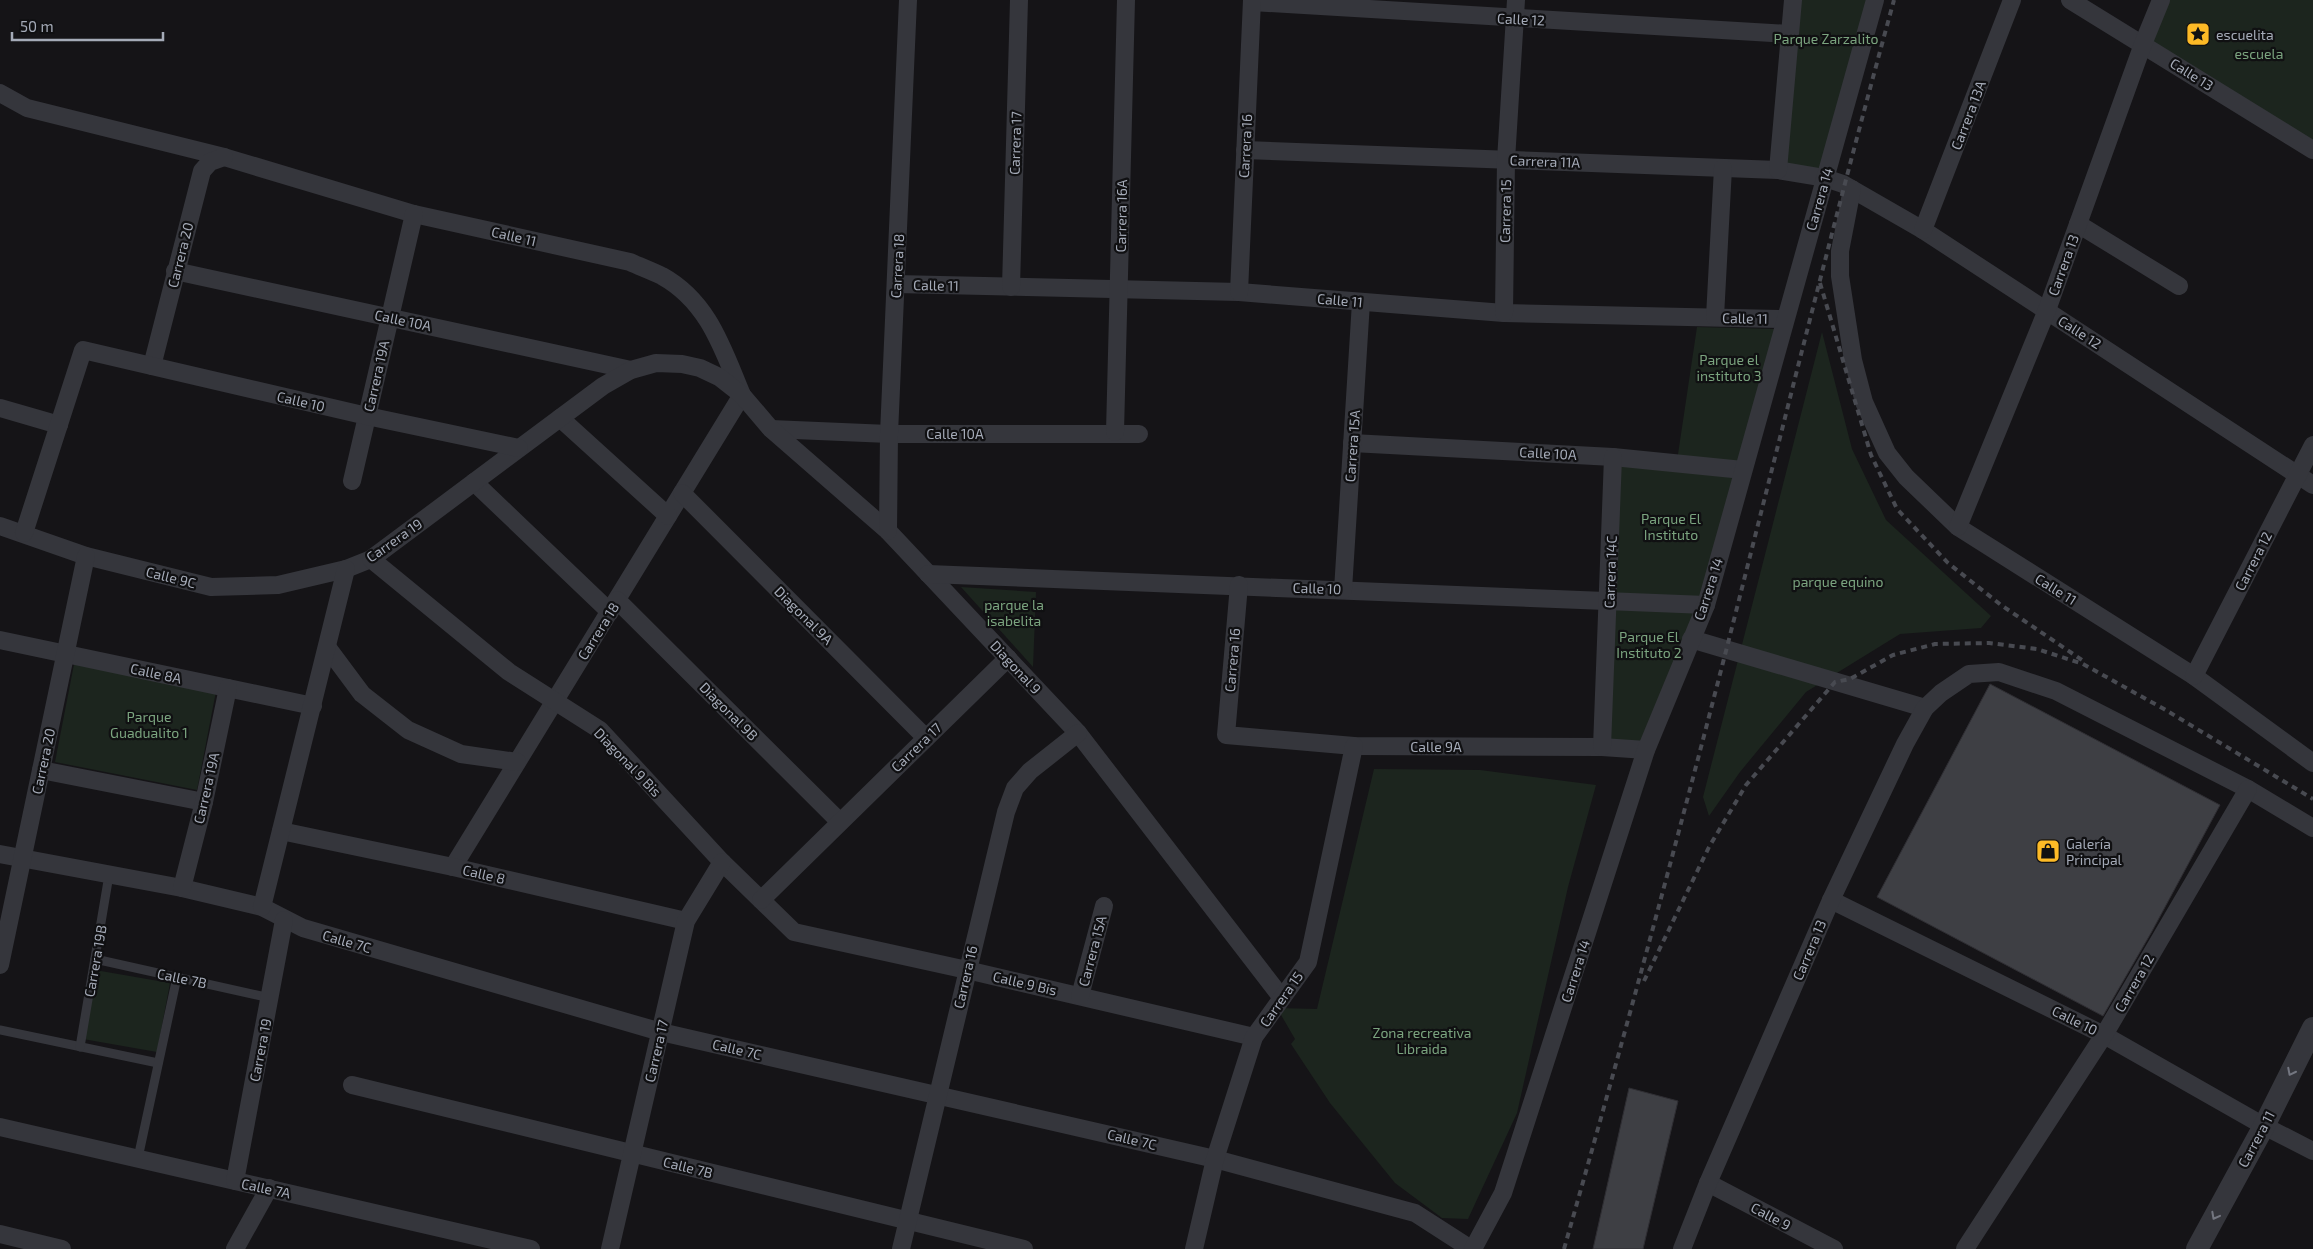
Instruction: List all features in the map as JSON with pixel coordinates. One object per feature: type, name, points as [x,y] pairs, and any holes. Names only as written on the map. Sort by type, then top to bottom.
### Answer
[{"type":"street","name":"Carrera 18","points":[[888,531],[889,434],[908,0]]},
{"type":"street","name":"Carrera 17","points":[[1011,287],[1019,0]]},
{"type":"street","name":"Carrera 16A","points":[[1115,432],[1126,0]]},
{"type":"street","name":"Carrera 15","points":[[1504,313],[1506,160],[1517,18],[1516,0]]},
{"type":"street","points":[[1778,170],[1793,0]]},
{"type":"street","name":"Carrera 14","points":[[1472,1249],[1503,1193],[1646,750],[1690,639],[1706,605],[1784,319],[1875,0]]},
{"type":"street","name":"Carrera 13A","points":[[1923,230],[2012,0]]},
{"type":"street","name":"Calle 13","points":[[2070,0],[2313,150]]},
{"type":"street","name":"Carrera 13","points":[[1958,527],[2047,310],[2143,44],[2161,0]]},
{"type":"street","name":"Calle 12","points":[[1252,1],[1790,34]]},
{"type":"street","name":"Carrera 16","points":[[1239,292],[1252,1]]},
{"type":"street","name":"Calle 11","points":[[0,93],[27,108],[224,157],[414,214],[630,262],[663,276],[684,292],[703,311],[716,334],[742,395]]},
{"type":"street","name":"Carrera 11A","points":[[1245,150],[1778,170],[1825,178],[1848,186]]},
{"type":"street","name":"Carrera 20","points":[[152,366],[202,171],[210,162],[224,157]]},
{"type":"street","points":[[1715,317],[1722,168]]},
{"type":"street","name":"Calle 11","points":[[1848,186],[1840,251],[1840,276],[1853,360],[1864,402],[1887,453],[1906,477],[1958,527],[2194,676],[2313,763]]},
{"type":"street","name":"Calle 12","points":[[1848,186],[1923,230],[2313,485]]},
{"type":"street","name":"Carrera 19A","points":[[352,481],[414,214]]},
{"type":"street","points":[[2078,224],[2179,286]]},
{"type":"street","name":"Calle 10A","points":[[175,271],[631,370]]},
{"type":"street","name":"Calle 11","points":[[896,284],[1239,292],[1504,313],[1784,319]]},
{"type":"street","name":"Carrera 15A","points":[[1343,590],[1361,302]]},
{"type":"street","name":"Calle 10","points":[[59,425],[83,350],[367,416],[520,448]]},
{"type":"street","name":"Carrera 19","points":[[346,569],[371,559],[603,386],[631,370],[656,364],[682,364]]},
{"type":"street","name":"Diagonal 9","points":[[682,364],[700,368],[719,377],[742,395],[771,430],[888,531],[1078,733],[1282,998]]},
{"type":"street","name":"Carrera 18","points":[[453,867],[742,395]]},
{"type":"street","points":[[0,408],[59,425],[24,533]]},
{"type":"street","points":[[560,418],[668,516]]},
{"type":"street","name":"Calle 10A","points":[[771,430],[889,434],[1115,432],[1140,434]]},
{"type":"street","name":"Calle 10A","points":[[1352,443],[1613,457],[1743,470]]},
{"type":"street","name":"Carrera 12","points":[[2194,676],[2313,445]]},
{"type":"street","name":"Carrera 14C","points":[[1602,747],[1613,457]]},
{"type":"street","name":"Diagonal 9B","points":[[474,482],[613,606],[840,822]]},
{"type":"street","name":"Diagonal 9A","points":[[682,493],[926,738]]},
{"type":"street","name":"Calle 9C","points":[[0,526],[86,556],[211,588],[278,585],[346,569]]},
{"type":"street","name":"Carrera 20","points":[[0,965],[2,946],[86,556]]},
{"type":"street","name":"Diagonal 9 Bis","points":[[371,559],[509,672],[600,730],[722,862],[794,932]]},
{"type":"street","points":[[262,907],[346,569]]},
{"type":"street","name":"Calle 10","points":[[928,574],[1706,605]]},
{"type":"street","name":"Carrera 16","points":[[1226,735],[1238,585]]},
{"type":"street","points":[[1690,639],[1925,708]]},
{"type":"street","name":"Calle 8A","points":[[0,640],[312,706]]},
{"type":"street","points":[[327,647],[362,694],[408,730],[461,754],[517,762]]},
{"type":"street","name":"Carrera 17","points":[[761,900],[1008,658]]},
{"type":"street","name":"Carrera 13","points":[[1682,1249],[1708,1183],[1831,900],[1925,708],[1941,693],[1969,674],[1999,672],[2056,690],[2248,789]]},
{"type":"street","name":"Carrera 19A","points":[[182,888],[204,802],[228,688]]},
{"type":"street","name":"Carrera 16","points":[[901,1249],[1006,812],[1015,788],[1030,771],[1078,733]]},
{"type":"street","name":"Calle 9A","points":[[1226,735],[1354,746],[1602,747],[1646,750]]},
{"type":"street","name":"Carrera 15","points":[[1194,1249],[1215,1159],[1254,1037],[1308,962],[1354,746]]},
{"type":"street","points":[[41,770],[204,802]]},
{"type":"street","points":[[2248,789],[2313,828]]},
{"type":"street","name":"Carrera 12","points":[[1965,1249],[2104,1035],[2248,789]]},
{"type":"street","name":"Calle 8","points":[[281,831],[453,867],[686,921]]},
{"type":"street","name":"Calle 7C","points":[[0,854],[182,888],[262,907],[284,920],[303,928],[661,1032],[1215,1159],[1415,1213],[1472,1249]]},
{"type":"street","name":"Carrera 17","points":[[610,1249],[686,921],[722,862]]},
{"type":"street","name":"Calle 10","points":[[1831,900],[2104,1035],[2264,1126],[2313,1151]]},
{"type":"street","name":"Carrera 15A","points":[[1080,996],[1104,906]]},
{"type":"street","name":"Carrera 19","points":[[235,1181],[284,920]]},
{"type":"street","name":"Calle 9 Bis","points":[[794,932],[1254,1037]]},
{"type":"street","name":"Carrera 11","points":[[2197,1249],[2264,1126],[2313,1028]]},
{"type":"street","name":"Calle 7B","points":[[352,1085],[1024,1249]]},
{"type":"street","name":"Calle 7A","points":[[0,1127],[531,1249]]},
{"type":"street","name":"Calle 9","points":[[1708,1183],[1834,1249]]},
{"type":"street","points":[[235,1249],[269,1188]]},
{"type":"street","points":[[0,1234],[62,1249]]},
{"type":"lane","name":"Carrera 19B","points":[[80,1047],[109,875]]},
{"type":"lane","name":"Calle 7B","points":[[95,959],[270,998]]},
{"type":"lane","points":[[138,1158],[177,977]]},
{"type":"lane","points":[[0,1030],[158,1063]]},
{"type":"green space","name":"Parque Zarzalito","points":[[1793,0],[1874,0],[1821,178],[1782,173]]},
{"type":"green space","name":"escuela","points":[[2161,0],[2313,0],[2313,150],[2143,44]]},
{"type":"green space","points":[[1697,327],[1775,329],[1741,479],[1646,749],[1602,747],[1617,461],[1735,478],[1677,461]]},
{"type":"green space","name":"parque equino","points":[[1822,332],[1852,449],[1886,520],[1991,616],[1981,628],[1900,634],[1806,692],[1740,772],[1709,816],[1703,797]]},
{"type":"green space","name":"parque la isabelita","points":[[961,587],[1036,592],[1033,667]]},
{"type":"green space","name":"Parque Guadualito 1","points":[[76,654],[218,681],[197,790],[55,762]]},
{"type":"green space","name":"Zona recreativa Libraida","points":[[1374,769],[1480,770],[1596,785],[1568,887],[1517,1113],[1468,1219],[1442,1218],[1395,1183],[1330,1103],[1291,1044],[1295,1039],[1277,1008],[1317,1009]]},
{"type":"green space","points":[[95,970],[170,983],[157,1052],[83,1039]]},
{"type":"building","name":"Galería Principal","points":[[1990,684],[2220,805],[2151,933],[2103,1016],[1877,897]]},
{"type":"building","points":[[1629,1088],[1678,1101],[1643,1249],[1593,1249]]},
{"type":"railway","points":[[1564,1249],[1688,798],[1894,0]]},
{"type":"railway","points":[[1820,283],[1871,455],[1897,509],[1948,563],[2001,605],[2082,660]]},
{"type":"railway","points":[[1644,981],[1709,847],[1746,785],[1835,682],[1850,679],[1893,655],[1935,644],[1989,643],[2037,649],[2083,664],[2164,709],[2313,799]]},
{"type":"place","name":"escuelita","points":[[2198,34]]},
{"type":"place","name":"Galería Principal","points":[[2048,851]]},
{"type":"park label","name":"Parque el instituto 3","points":[[1729,368]]},
{"type":"park label","name":"Parque El Instituto","points":[[1671,526]]},
{"type":"park label","name":"Parque El Instituto 2","points":[[1649,644]]}]
